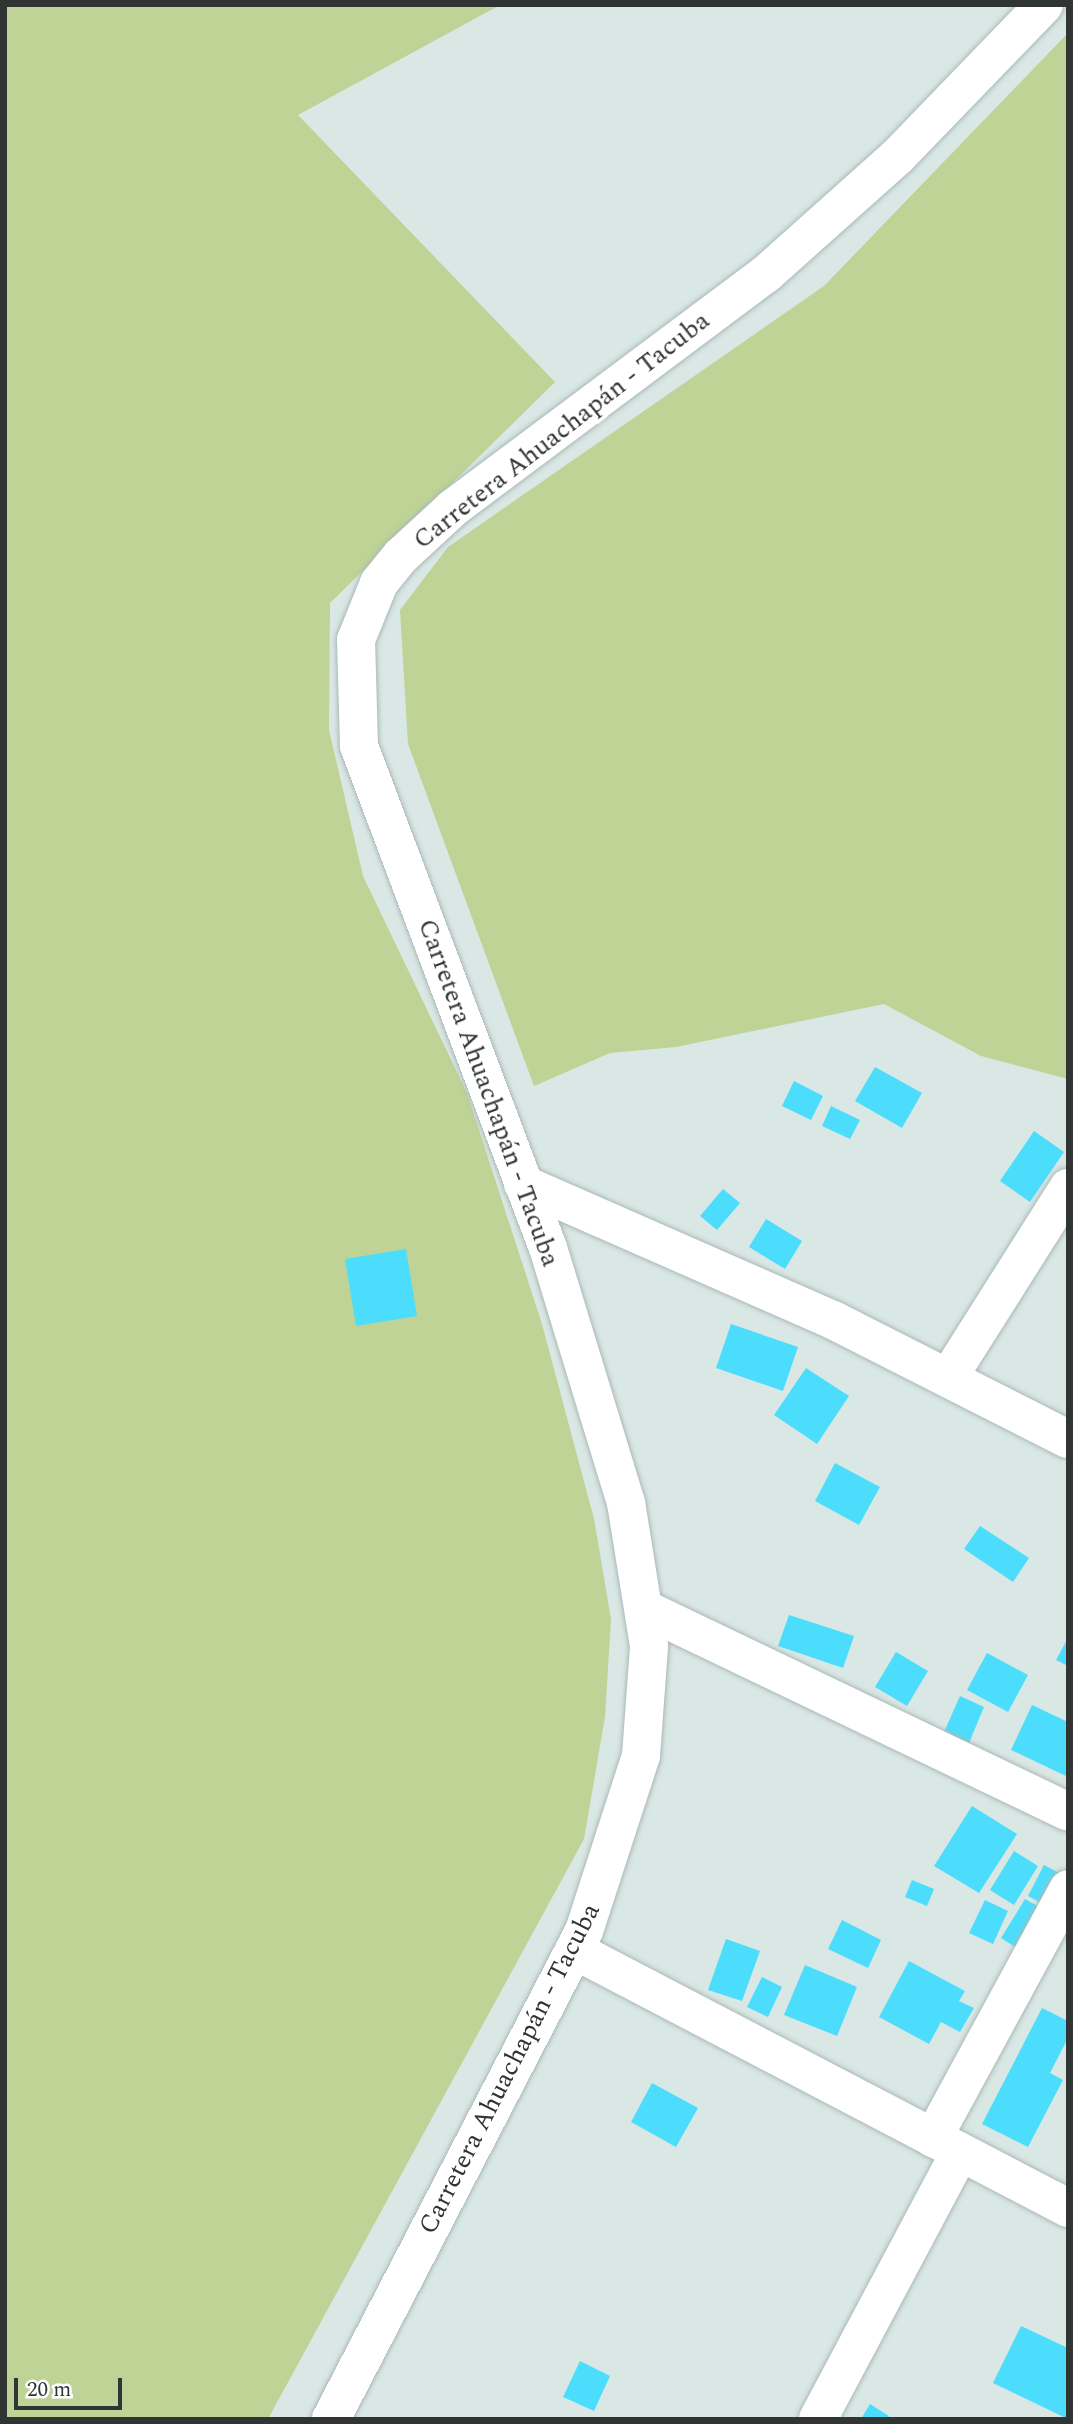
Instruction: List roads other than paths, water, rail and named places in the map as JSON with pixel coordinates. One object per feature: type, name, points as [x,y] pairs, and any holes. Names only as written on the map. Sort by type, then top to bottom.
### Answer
[{"type":"street","name":"Carretera Ahuachapán - Tacuba","points":[[331,2419],[574,1951],[641,1756],[645,1609],[626,1503],[523,1184],[359,746],[354,687],[365,614],[401,556],[453,508],[766,274],[898,156],[1044,5]]},
{"type":"street","points":[[523,1184],[834,1320],[1068,1440]]},
{"type":"street","points":[[948,1378],[1068,1188]]},
{"type":"street","points":[[645,1609],[1068,1812]]},
{"type":"street","points":[[818,2419],[1068,1889]]},
{"type":"street","points":[[574,1951],[1068,2208]]}]
